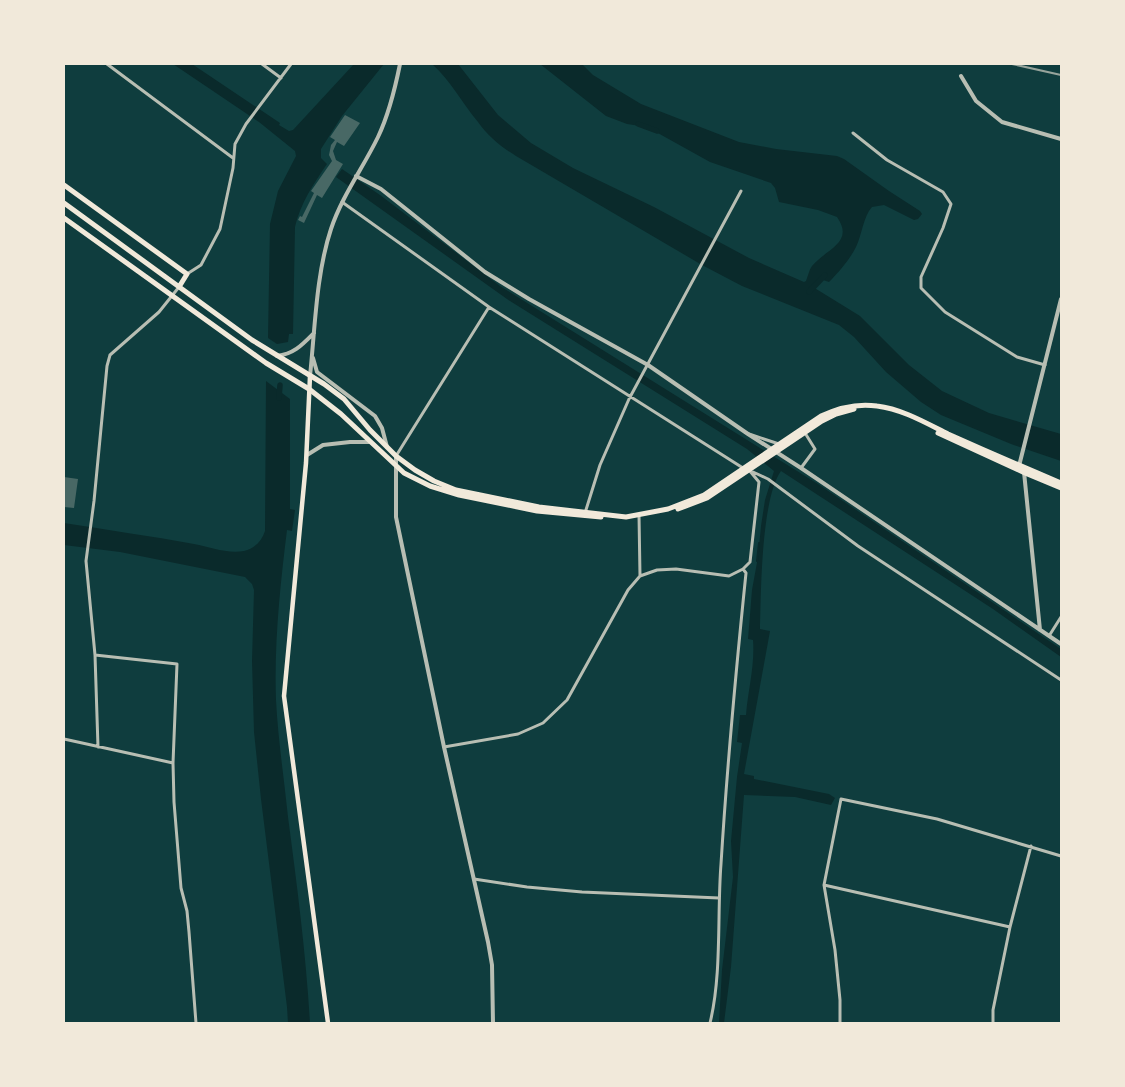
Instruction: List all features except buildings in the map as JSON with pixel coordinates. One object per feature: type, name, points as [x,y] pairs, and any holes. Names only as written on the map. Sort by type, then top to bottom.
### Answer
[{"type":"main road","points":[[64,185],[187,274],[178,287]]},
{"type":"main road","points":[[64,203],[266,349],[324,384],[344,399],[370,430],[396,456],[415,470],[434,482],[456,490],[539,507],[628,520],[639,516],[669,512],[707,498],[821,416],[835,409],[851,406],[876,406],[898,411],[1061,483]]},
{"type":"main road","points":[[64,218],[266,363],[309,389],[341,414],[404,473],[430,486],[460,495],[537,511],[585,514]]},
{"type":"main road","points":[[310,376],[307,455],[284,696],[328,1023]]},
{"type":"main road","points":[[777,447],[836,414],[852,409],[876,409],[898,414],[1061,488]]},
{"type":"street","points":[[107,64],[233,159]]},
{"type":"street","points":[[262,64],[281,78]]},
{"type":"street","points":[[187,274],[200,266],[220,229],[234,144],[246,124],[291,64]]},
{"type":"street","points":[[310,376],[322,264],[331,229],[342,202],[378,137],[388,113],[400,64]]},
{"type":"street","points":[[961,76],[976,102],[1002,122],[1061,139]]},
{"type":"street","points":[[853,133],[887,160],[943,192],[951,204],[943,228],[921,277],[921,288],[945,312],[1017,357],[1045,365]]},
{"type":"street","points":[[356,176],[381,188],[485,272],[528,299],[648,365],[1061,644]]},
{"type":"street","points":[[585,514],[600,465],[631,396],[742,191]]},
{"type":"street","points":[[342,202],[489,307],[746,469],[768,479],[858,546],[1061,680]]},
{"type":"street","points":[[98,747],[95,655],[86,561],[107,366],[110,355],[159,312],[178,287]]},
{"type":"street","points":[[1040,630],[1025,473],[1019,466],[1061,299]]},
{"type":"street","points":[[489,307],[396,456],[396,517],[444,747],[488,942],[492,966],[494,1023]]},
{"type":"street","points":[[277,356],[297,350],[314,333]]},
{"type":"street","points":[[312,356],[317,372],[375,416],[382,428],[387,447]]},
{"type":"street","points":[[800,468],[815,449],[805,432]]},
{"type":"street","points":[[748,434],[777,447]]},
{"type":"street","points":[[307,455],[323,445],[370,442]]},
{"type":"street","points":[[444,747],[518,734],[543,723],[566,700],[628,590],[640,576],[657,570],[676,569],[729,576],[743,569],[750,562],[759,482],[746,469]]},
{"type":"street","points":[[639,516],[640,576]]},
{"type":"street","points":[[710,1023],[718,945],[726,771],[732,729],[746,573],[743,569]]},
{"type":"street","points":[[1050,636],[1061,617]]},
{"type":"street","points":[[95,655],[177,664],[173,762],[174,802],[181,888],[187,911],[196,1023]]},
{"type":"street","points":[[64,740],[173,762]]},
{"type":"street","points":[[840,1023],[840,1000],[835,950],[824,885],[841,799],[937,819],[1061,856]]},
{"type":"street","points":[[993,1023],[993,1010],[1010,927],[1031,846]]},
{"type":"street","points":[[474,879],[527,887],[582,892],[719,898]]},
{"type":"street","points":[[824,885],[1010,927]]},
{"type":"water","points":[[173,64],[192,64],[289,131],[293,130],[354,64],[384,64],[342,116],[321,149],[321,158],[327,164],[312,186],[297,218],[295,227],[293,334],[289,334],[288,342],[277,344],[268,338],[270,224],[278,191],[296,156],[295,151],[259,122]]},
{"type":"water","points":[[432,64],[458,64],[498,115],[531,143],[573,168],[654,207],[749,258],[804,282],[812,266],[841,239],[843,233],[842,226],[837,217],[818,210],[779,202],[775,188],[771,183],[710,162],[647,127],[627,124],[606,116],[540,64],[582,64],[593,75],[641,104],[739,142],[776,149],[837,156],[844,159],[922,214],[918,219],[914,220],[884,205],[872,207],[856,247],[847,261],[829,282],[820,279],[813,287],[860,316],[909,365],[942,391],[989,413],[1061,434],[1061,461],[1011,444],[941,415],[921,402],[886,372],[854,337],[839,325],[742,286],[702,265],[510,153],[486,132]]},
{"type":"water","points":[[342,169],[380,195],[500,286],[818,484],[1061,649],[1061,657],[993,609],[781,471],[774,484],[769,502],[763,547],[760,629],[770,631],[744,774],[754,776],[754,779],[829,794],[835,798],[831,805],[795,797],[744,795],[731,967],[724,1023],[719,1023],[722,970],[733,877],[731,841],[742,743],[737,742],[740,715],[746,715],[752,668],[753,640],[748,639],[752,590],[765,500],[774,471],[747,449],[507,299],[336,177]]},
{"type":"water","points":[[266,381],[290,399],[290,509],[295,510],[292,531],[287,530],[282,572],[277,636],[276,700],[281,759],[304,945],[310,1023],[288,1023],[254,732],[252,661],[254,590],[252,584],[245,577],[120,552],[64,545],[64,523],[178,541],[225,551],[244,551],[257,544],[265,531]]},
{"type":"waterway","points":[[638,124],[657,131]]},
{"type":"waterway","points":[[809,292],[825,275]]},
{"type":"waterway","points":[[279,398],[280,385]]},
{"type":"waterway","points":[[757,561],[759,543]]},
{"type":"railway","points":[[1012,64],[1061,75]]}]
